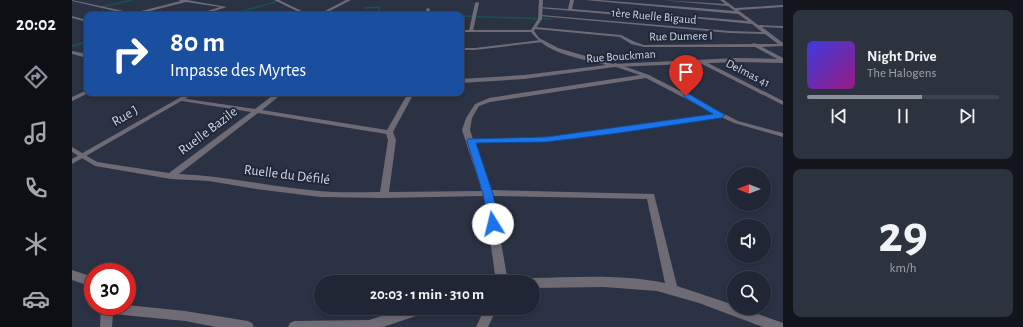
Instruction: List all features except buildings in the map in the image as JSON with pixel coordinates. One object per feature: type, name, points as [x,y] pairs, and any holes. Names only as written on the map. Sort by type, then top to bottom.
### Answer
[{"type":"street","points":[[72,0],[123,12]]},
{"type":"street","points":[[180,0],[220,5],[225,7],[208,12]]},
{"type":"street","points":[[140,12],[187,0]]},
{"type":"street","points":[[276,0],[302,12]]},
{"type":"street","points":[[325,12],[349,0]]},
{"type":"street","points":[[541,0],[540,18],[533,29],[541,41],[561,51],[615,65],[647,76],[736,122],[782,134]]},
{"type":"street","points":[[570,10],[572,0]]},
{"type":"street","points":[[587,0],[740,13]]},
{"type":"street","points":[[652,0],[673,27]]},
{"type":"street","points":[[663,0],[729,5]]},
{"type":"street","points":[[722,0],[782,44]]},
{"type":"street","points":[[471,31],[477,3]]},
{"type":"street","points":[[736,9],[783,6]]},
{"type":"street","points":[[540,8],[664,16],[783,27]]},
{"type":"street","points":[[72,17],[84,20]]},
{"type":"street","name":"1ère Ruelle Bigaud","points":[[540,18],[730,32],[766,33]]},
{"type":"street","name":"Rue Dumere I","points":[[464,31],[533,29],[621,36],[633,43],[644,46],[782,44]]},
{"type":"street","points":[[464,49],[476,49],[541,41]]},
{"type":"street","points":[[754,44],[783,61]]},
{"type":"street","points":[[72,52],[84,55]]},
{"type":"street","name":"Rue Bouckman","points":[[464,81],[524,77],[615,65],[736,60],[783,61]]},
{"type":"street","name":"Delmas 41","points":[[702,62],[783,104]]},
{"type":"street","points":[[501,275],[488,194],[466,130],[469,118],[477,105],[482,102],[647,76]]},
{"type":"street","points":[[72,99],[84,93]]},
{"type":"street","name":"Rue J","points":[[72,162],[187,96]]},
{"type":"street","name":"Ruelle Bazile","points":[[171,176],[276,96]]},
{"type":"street","points":[[384,195],[392,140],[389,132],[409,96]]},
{"type":"street","points":[[182,99],[389,132]]},
{"type":"street","points":[[471,141],[546,139],[612,132],[721,115]]},
{"type":"street","name":"Ruelle du Défilé","points":[[72,149],[95,164],[171,176],[209,178],[256,186],[320,194],[384,195],[509,193],[651,196],[672,290]]},
{"type":"street","points":[[72,275],[84,279]]},
{"type":"street","points":[[540,283],[592,282],[641,285],[672,290],[779,327]]},
{"type":"street","points":[[136,310],[185,316],[248,327]]},
{"type":"street","points":[[106,327],[107,315]]},
{"type":"street","points":[[294,327],[369,326],[403,315]]},
{"type":"street","points":[[482,327],[488,315]]},
{"type":"waterway","points":[[102,7],[132,0]]},
{"type":"waterway","points":[[240,12],[275,2]]},
{"type":"waterway","points":[[365,8],[380,7],[378,12]]},
{"type":"waterway","points":[[464,16],[551,19]]},
{"type":"waterway","points":[[72,46],[84,43]]},
{"type":"route","points":[[493,224],[488,194],[471,141],[546,139],[612,132],[721,115],[686,96]]}]
